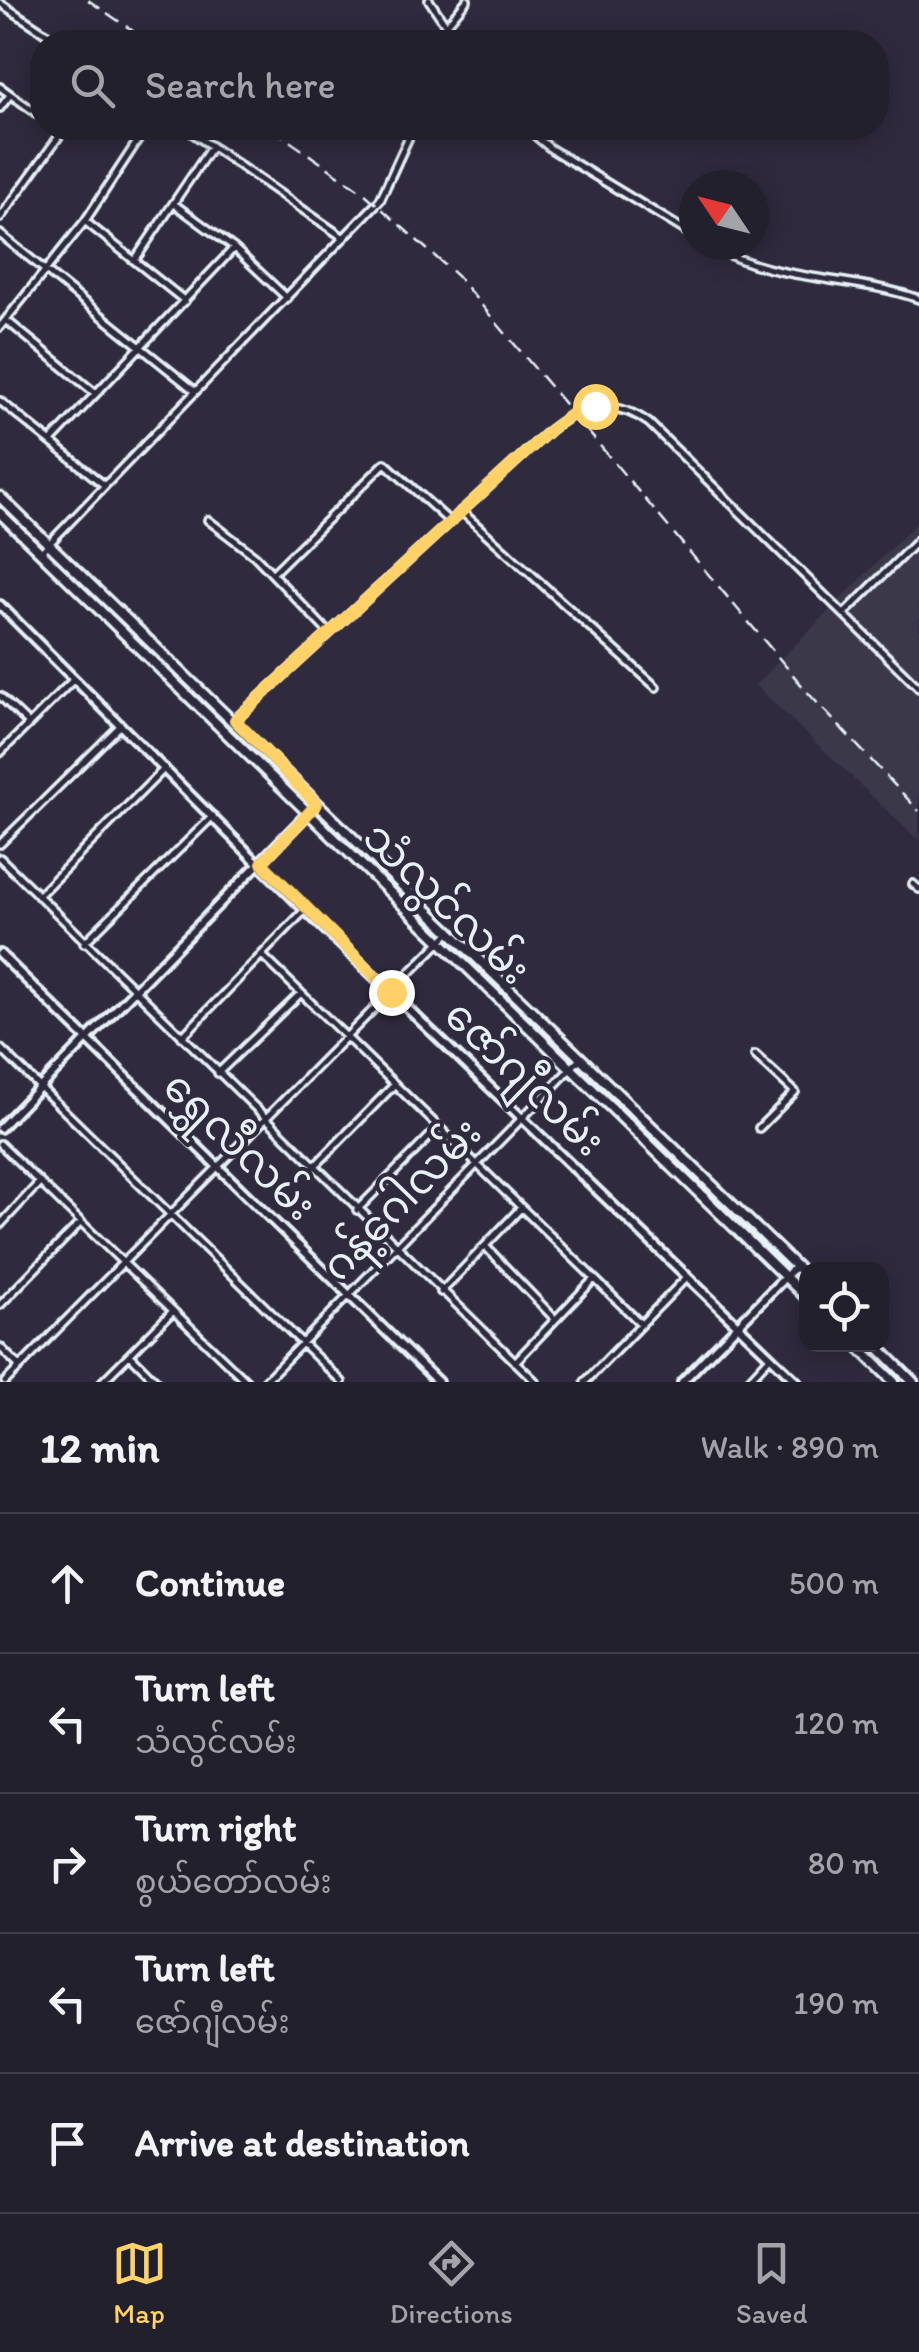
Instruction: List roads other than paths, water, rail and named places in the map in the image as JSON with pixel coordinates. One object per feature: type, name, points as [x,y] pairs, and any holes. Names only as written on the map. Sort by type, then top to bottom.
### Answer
[{"type":"main road","name":"သံလွင်လမ်း","points":[[0,496],[799,1269]]},
{"type":"main road","name":"သံလွင်လမ်း","points":[[0,513],[799,1290]]},
{"type":"main road","points":[[178,684],[188,675]]},
{"type":"main road","points":[[677,1170],[687,1160]]},
{"type":"main road","points":[[863,1352],[894,1382]]},
{"type":"main road","points":[[884,1352],[913,1382]]},
{"type":"street","points":[[429,0],[450,30]]},
{"type":"street","points":[[448,23],[467,0]]},
{"type":"street","points":[[0,2],[41,30]]},
{"type":"street","points":[[0,87],[30,108]]},
{"type":"street","points":[[0,108],[10,94]]},
{"type":"street","points":[[0,218],[54,140]]},
{"type":"street","points":[[0,328],[85,221],[138,140]]},
{"type":"street","points":[[203,140],[344,238]]},
{"type":"street","points":[[42,551],[384,194],[408,140]]},
{"type":"street","points":[[540,140],[679,227]]},
{"type":"street","points":[[136,260],[212,146]]},
{"type":"street","points":[[174,204],[234,248],[287,298]]},
{"type":"street","points":[[85,221],[186,301]]},
{"type":"street","points":[[0,234],[195,391]]},
{"type":"street","points":[[52,440],[234,248]]},
{"type":"street","points":[[745,260],[774,272],[864,284],[919,299]]},
{"type":"street","points":[[6,320],[96,394]]},
{"type":"street","points":[[0,400],[104,485]]},
{"type":"street","points":[[235,720],[565,418],[595,406],[620,408],[649,423],[919,688]]},
{"type":"street","points":[[273,573],[385,463],[450,522]]},
{"type":"street","points":[[461,512],[656,687]]},
{"type":"street","points":[[208,520],[273,573],[329,634]]},
{"type":"street","points":[[844,614],[919,539]]},
{"type":"street","name":"ဇော်ဂျီလမ်း","points":[[0,604],[306,910],[797,1382]]},
{"type":"street","points":[[0,753],[74,679]]},
{"type":"street","points":[[0,696],[29,724]]},
{"type":"street","points":[[0,844],[122,725]]},
{"type":"street","points":[[38,896],[166,768]]},
{"type":"street","points":[[0,1128],[317,804]]},
{"type":"street","points":[[84,943],[213,816]]},
{"type":"street","points":[[0,858],[536,1382]]},
{"type":"street","points":[[913,884],[919,889]]},
{"type":"street","points":[[182,1038],[306,910]]},
{"type":"street","points":[[5,1382],[452,931]]},
{"type":"street","name":"ရွှေလီလမ်း","points":[[0,954],[438,1382]]},
{"type":"street","points":[[263,956],[641,1324]]},
{"type":"street","points":[[218,1072],[301,993]]},
{"type":"street","points":[[0,1048],[342,1382]]},
{"type":"street","points":[[754,1055],[795,1092],[758,1128]]},
{"type":"street","name":"ဂန့်ဂေါလမ်း","points":[[264,1382],[581,1058]]},
{"type":"street","points":[[314,1167],[394,1084]]},
{"type":"street","points":[[357,1210],[438,1127]]},
{"type":"street","points":[[0,1144],[247,1382]]},
{"type":"street","points":[[0,1225],[40,1182]]},
{"type":"street","points":[[441,1292],[521,1208]]},
{"type":"street","points":[[0,1305],[81,1222]]},
{"type":"street","points":[[485,1246],[556,1320]]},
{"type":"street","points":[[682,1382],[796,1266]]},
{"type":"street","points":[[585,1382],[687,1277]]},
{"type":"street","points":[[515,1362],[594,1278]]},
{"type":"street","points":[[102,1382],[174,1311]]},
{"type":"street","points":[[0,1347],[20,1367]]},
{"type":"street","points":[[130,1355],[157,1382]]},
{"type":"street","points":[[747,1382],[770,1356]]},
{"type":"railway","points":[[88,0],[132,30]]},
{"type":"railway","points":[[288,140],[364,193],[457,276],[810,695],[919,811]]}]
